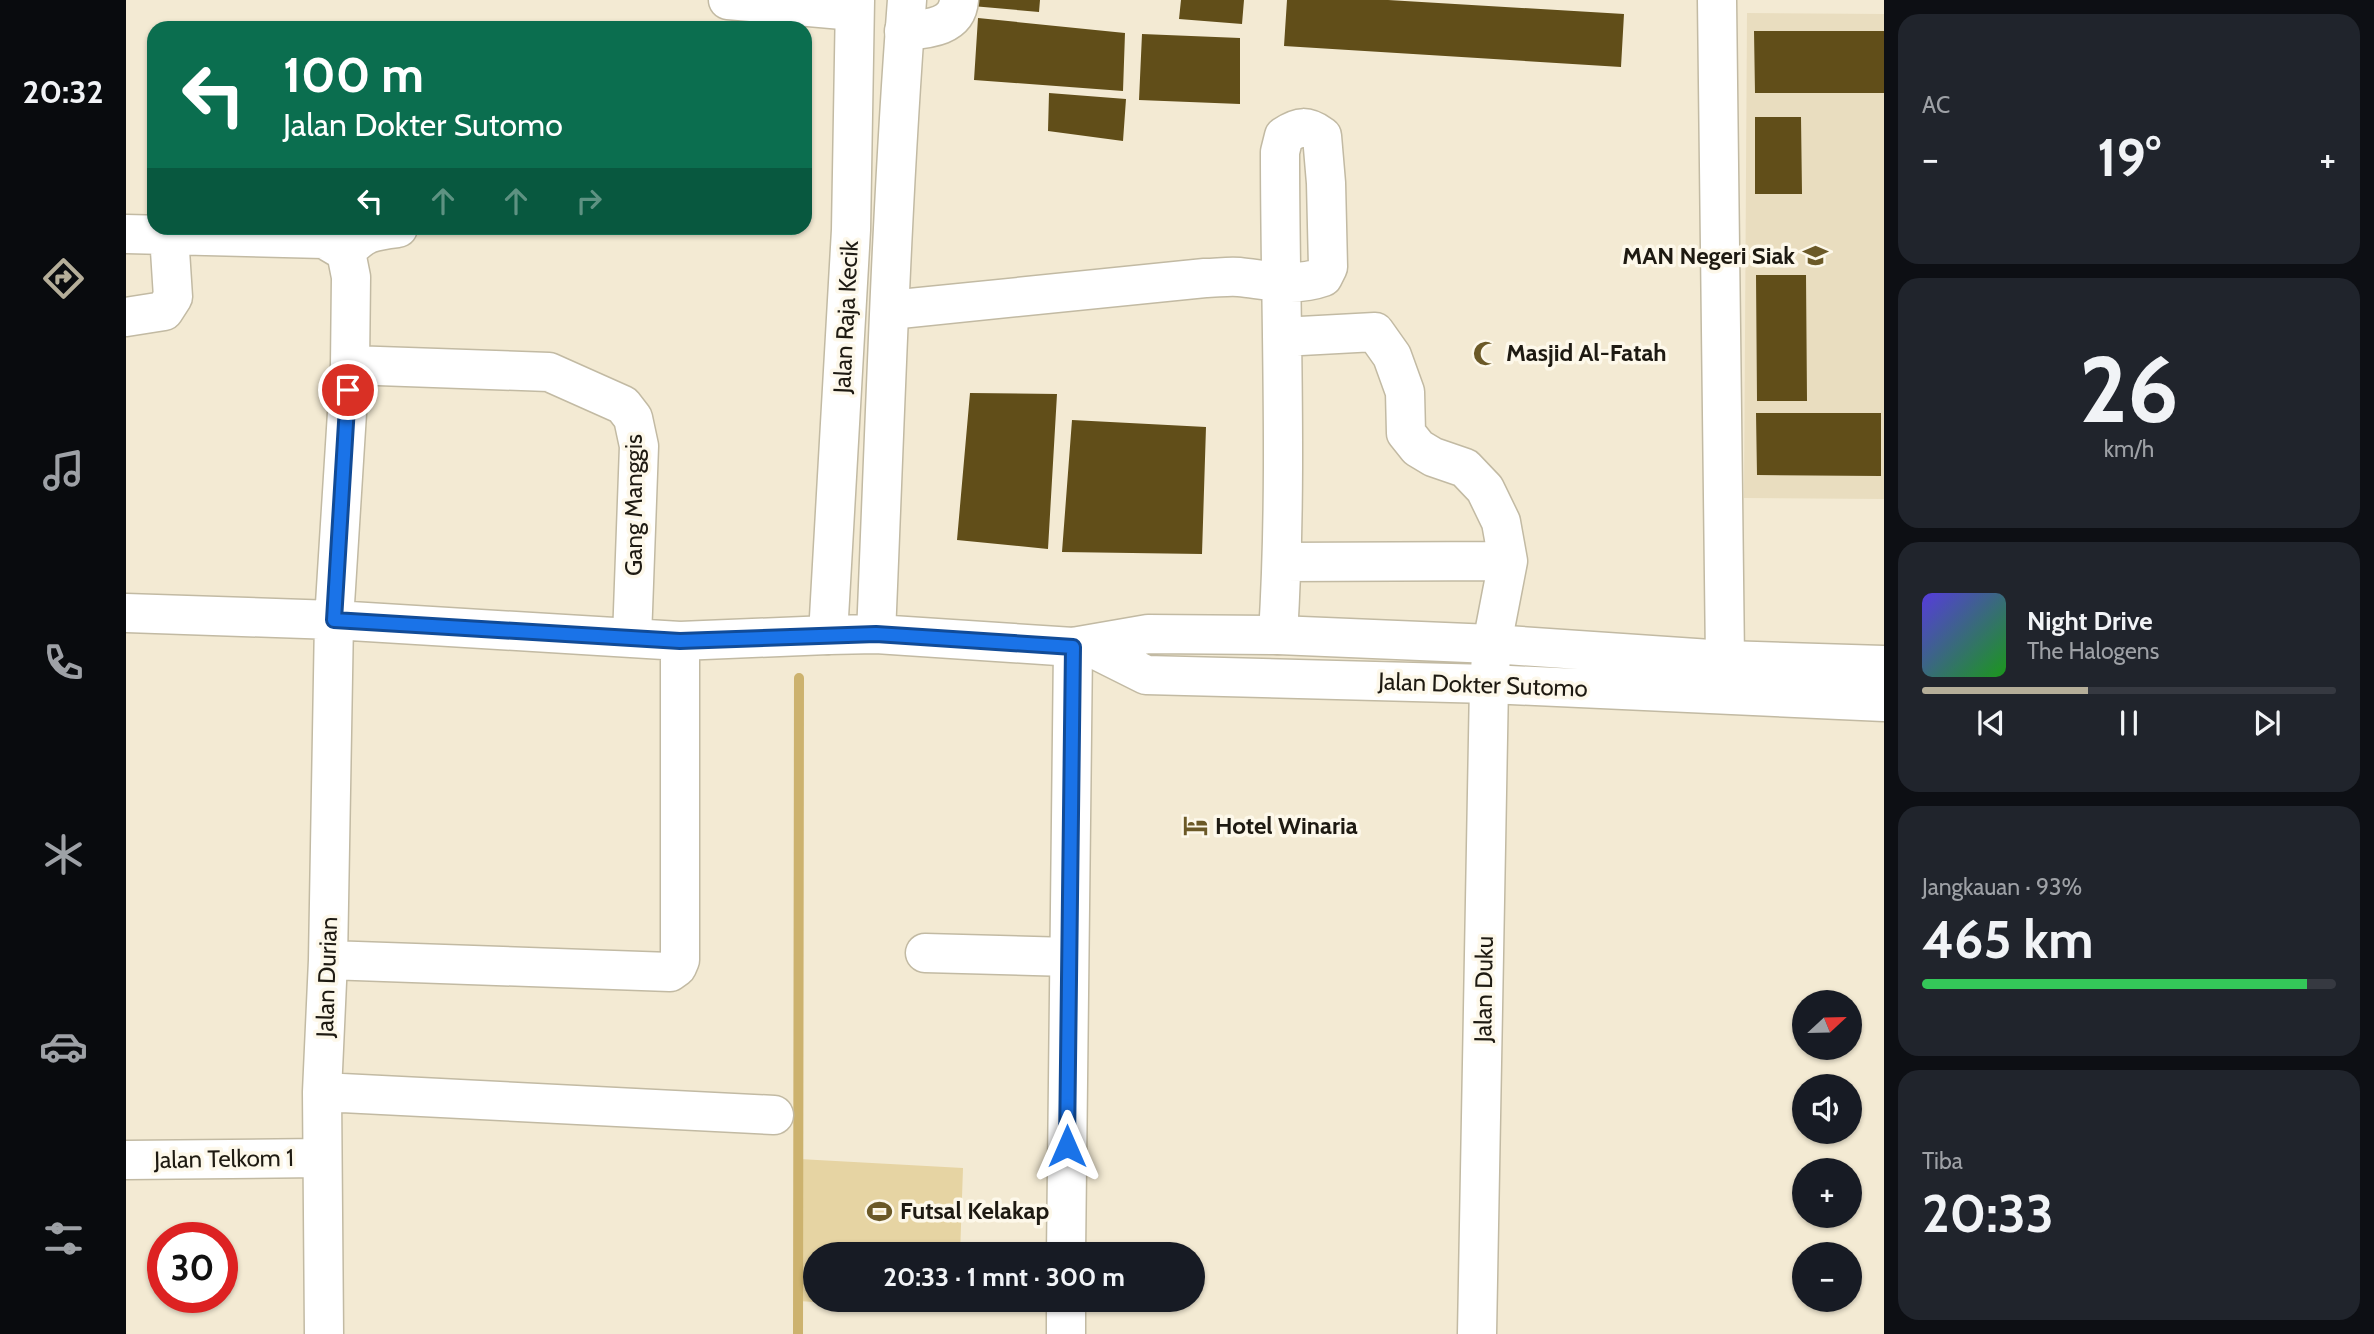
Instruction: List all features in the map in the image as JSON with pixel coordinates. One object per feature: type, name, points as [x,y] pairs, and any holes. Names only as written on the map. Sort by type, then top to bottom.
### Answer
[{"type":"street","points":[[727,0],[855,6]]},
{"type":"street","points":[[905,16],[934,28],[946,23],[958,9],[959,0]]},
{"type":"street","points":[[1717,0],[1725,660]]},
{"type":"street","name":"Jalan Raja Kecik","points":[[828,635],[851,229],[855,6]]},
{"type":"street","name":"Jalan Raja Kecik","points":[[876,634],[891,233],[905,16]]},
{"type":"street","points":[[851,229],[891,233]]},
{"type":"street","points":[[126,234],[147,234]]},
{"type":"street","points":[[126,317],[164,311],[173,297],[169,235],[324,239],[346,252],[358,238],[366,235]]},
{"type":"street","name":"Jalan Durian","points":[[324,1334],[322,1092],[328,960],[334,620],[349,365],[351,277],[346,252]]},
{"type":"street","points":[[890,310],[1205,278],[1236,277],[1280,283],[1283,562],[1278,635]]},
{"type":"street","points":[[1282,337],[1375,332],[1392,356],[1405,392],[1406,433],[1418,448],[1433,457],[1465,468],[1485,489],[1501,522],[1508,561],[1283,562]]},
{"type":"street","name":"Gang Manggis","points":[[349,365],[549,372],[623,405],[633,418],[639,446],[632,638]]},
{"type":"street","name":"Jalan Duku","points":[[1477,1334],[1489,684],[1492,644],[1508,561]]},
{"type":"street","name":"Jalan Dokter Sutomo","points":[[126,613],[334,620],[680,641],[876,634],[1081,646],[1148,634],[1278,635],[1492,644],[1725,660],[1884,665]]},
{"type":"street","points":[[328,960],[670,972],[677,967],[680,960],[680,641]]},
{"type":"street","points":[[1066,1242],[1069,957],[1081,646]]},
{"type":"street","name":"Jalan Dokter Sutomo","points":[[1081,646],[1146,675],[1489,684],[1884,702]]},
{"type":"street","points":[[925,953],[1069,957]]},
{"type":"street","points":[[322,1092],[774,1115]]},
{"type":"street","name":"Jalan Telkom 1","points":[[126,1160],[321,1158]]},
{"type":"street","points":[[1066,1312],[1066,1334]]},
{"type":"shaded area","name":"MAN Negeri Siak","points":[[1747,13],[1884,14],[1884,499],[1744,498]]},
{"type":"shaded area","name":"Futsal Kelakap","points":[[799,1159],[963,1168],[960,1242],[803,1242],[803,1301],[799,1301]]},
{"type":"building","points":[[972,0],[1040,0],[1039,12],[972,6]]},
{"type":"building","points":[[1181,0],[1244,0],[1242,24],[1179,19]]},
{"type":"building","points":[[1287,0],[1388,0],[1624,14],[1621,67],[1284,46]]},
{"type":"building","points":[[978,18],[1125,33],[1123,91],[974,80]]},
{"type":"building","points":[[1754,31],[1884,31],[1884,93],[1755,93]]},
{"type":"building","points":[[1142,34],[1240,38],[1240,104],[1139,100]]},
{"type":"building","points":[[1049,93],[1126,99],[1123,141],[1048,131]]},
{"type":"building","points":[[1755,117],[1801,117],[1802,194],[1755,194]]},
{"type":"building","points":[[1756,275],[1806,275],[1807,401],[1757,401]]},
{"type":"building","points":[[970,393],[1057,394],[1048,549],[957,540]]},
{"type":"building","points":[[1756,413],[1881,413],[1881,476],[1757,475]]},
{"type":"building","points":[[1072,420],[1206,427],[1202,554],[1062,552]]},
{"type":"waterway","points":[[798,1334],[799,678]]},
{"type":"place","name":"MAN Negeri Siak","points":[[1815,256]]},
{"type":"place","name":"Masjid Al-Fatah","points":[[1486,353]]},
{"type":"place","name":"Hotel Winaria","points":[[1195,826]]},
{"type":"place","name":"Futsal Kelakap","points":[[880,1211]]},
{"type":"route","points":[[348,390],[334,620],[680,641],[876,634],[1073,647],[1067,1146]]}]
